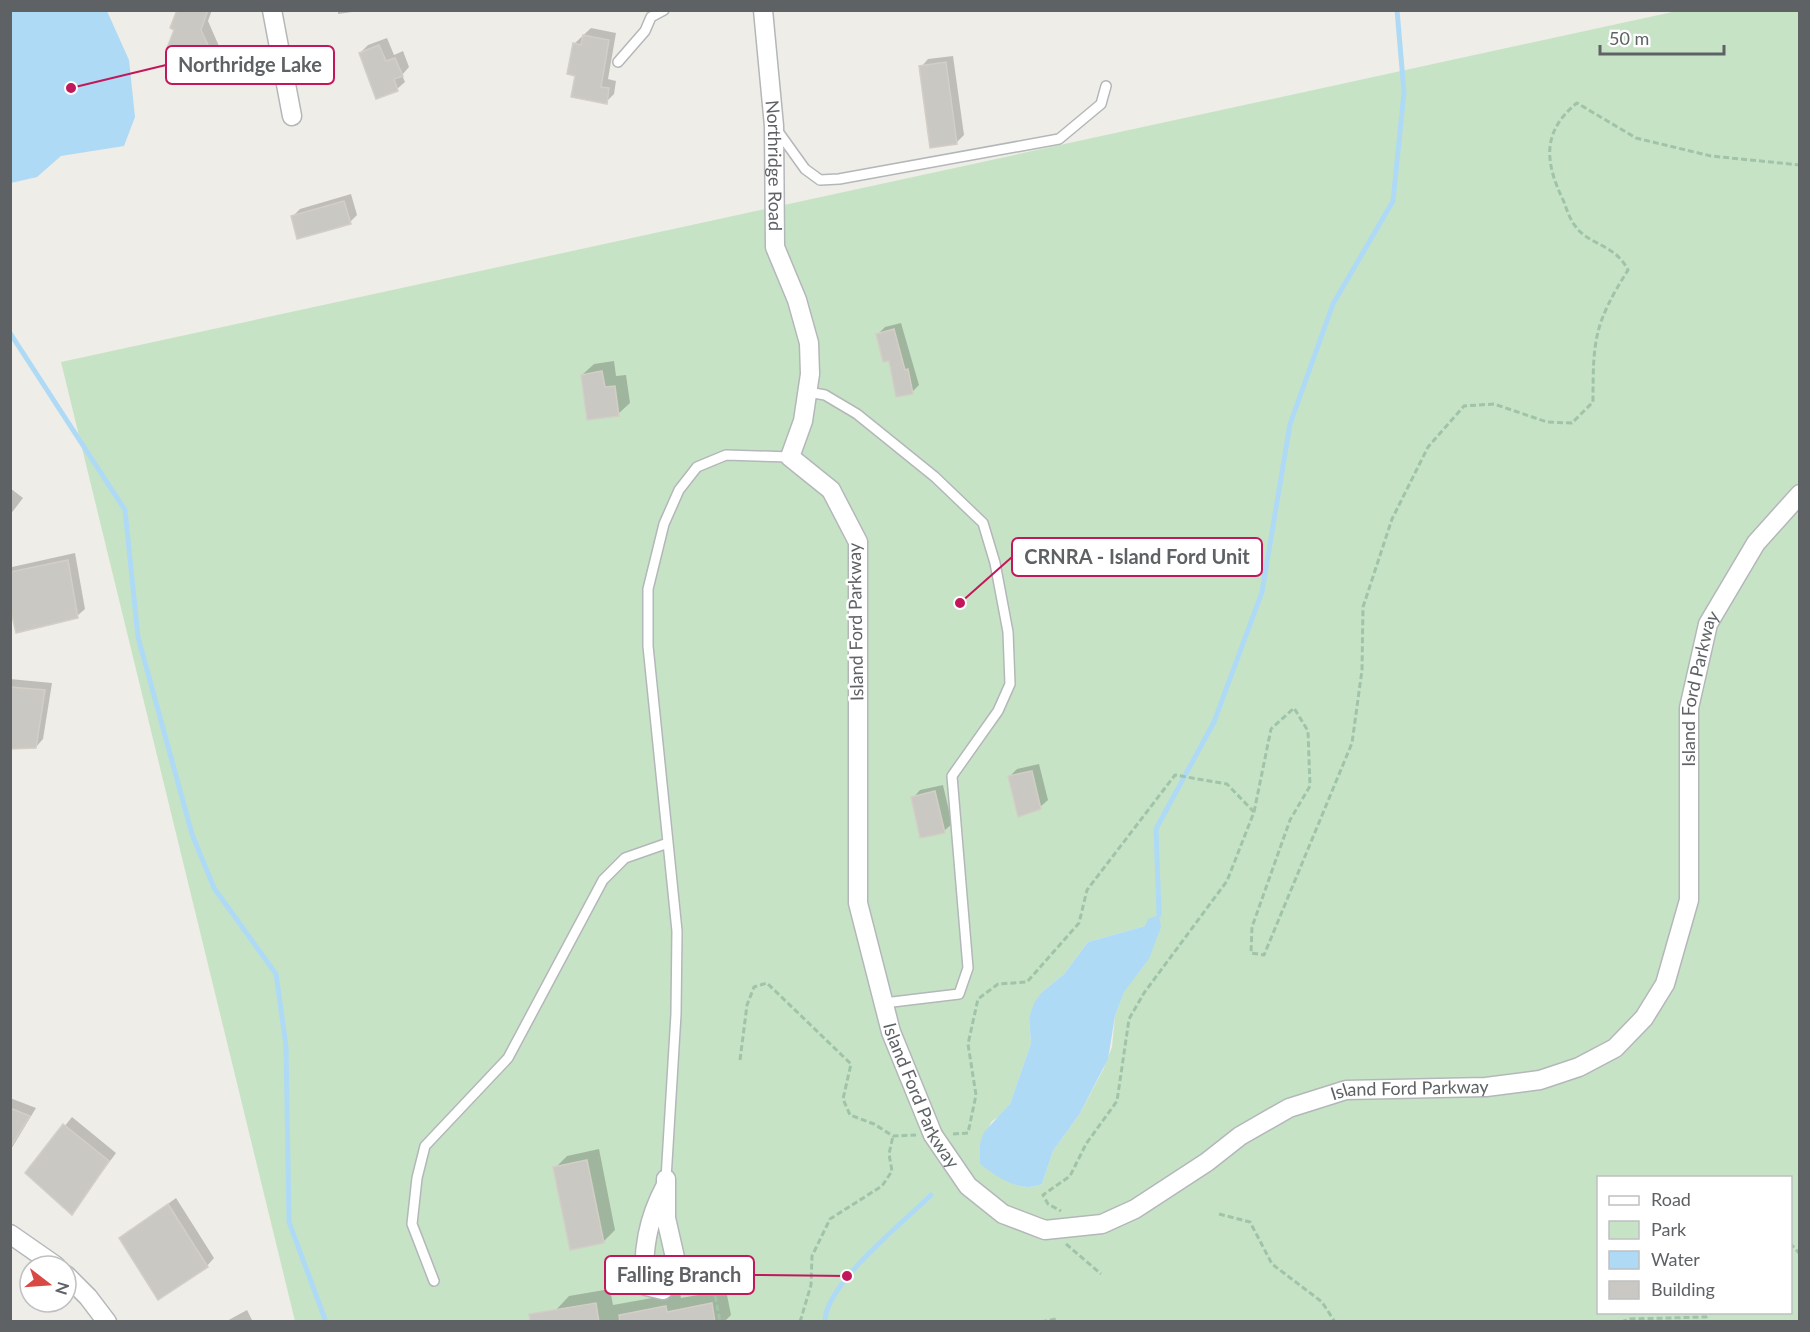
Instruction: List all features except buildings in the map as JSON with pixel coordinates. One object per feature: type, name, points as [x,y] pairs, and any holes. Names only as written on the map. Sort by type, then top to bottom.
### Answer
[{"type":"street","points":[[272,10],[292,116]]},
{"type":"street","name":"Northridge Road","points":[[763,10],[774,126],[774,247],[797,300],[809,343],[807,392],[803,420],[790,457]]},
{"type":"street","name":"Island Ford Parkway","points":[[790,457],[831,490],[858,542],[858,903],[891,1032],[933,1135],[968,1186],[1003,1214],[1045,1230],[1102,1224],[1135,1209],[1207,1162],[1240,1136],[1289,1108],[1346,1090],[1486,1087],[1540,1080],[1579,1067],[1615,1048],[1644,1017],[1665,984],[1689,900],[1689,708],[1708,624],[1756,543],[1800,494]]},
{"type":"street","points":[[666,1183],[666,1218],[676,1262],[663,1290],[646,1286],[643,1263],[655,1206],[666,1183]]},
{"type":"street","points":[[10,1234],[39,1254]]},
{"type":"street","points":[[78,1287],[107,1322]]},
{"type":"lane","points":[[618,62],[645,31],[651,17],[664,10]]},
{"type":"lane","points":[[774,126],[805,169],[820,180],[839,179],[1059,139],[1101,104],[1106,86]]},
{"type":"lane","points":[[807,392],[825,395],[857,414],[935,477],[983,523],[995,563],[1008,632],[1010,684],[998,711],[952,776],[966,923],[968,968],[965,983],[959,994],[884,1003]]},
{"type":"lane","points":[[666,1183],[677,931],[647,618],[654,556],[664,524],[687,477],[711,459],[726,455],[790,457]]},
{"type":"lane","points":[[434,1281],[411,1224],[417,1178],[425,1146],[508,1058],[603,880],[625,858],[668,843]]},
{"type":"path","points":[[1101,1274],[1066,1244],[1061,1212],[1048,1204],[1043,1195],[1070,1176],[1086,1144],[1117,1101],[1129,1019],[1144,993],[1227,881],[1254,812],[1271,729],[1294,708],[1308,731],[1310,786],[1290,820],[1252,927],[1251,953],[1264,956],[1352,743],[1362,670],[1363,607],[1392,519],[1428,447],[1464,406],[1494,405],[1547,422],[1572,423],[1593,402],[1593,353],[1599,322],[1628,270],[1621,257],[1576,228],[1555,183],[1548,146],[1561,116],[1577,104],[1636,138],[1711,156],[1800,165]]},
{"type":"path","points":[[740,1060],[747,1005],[754,987],[767,983],[850,1064],[843,1099],[849,1115],[874,1124],[893,1136],[968,1133],[976,1095],[968,1044],[978,999],[998,984],[1028,982],[1079,923],[1087,890],[1175,775],[1227,784],[1254,812]]},
{"type":"path","points":[[800,1322],[811,1285],[812,1256],[830,1219],[882,1186],[892,1171],[889,1154],[893,1136]]},
{"type":"path","points":[[1219,1214],[1250,1222],[1272,1264],[1322,1302],[1335,1322]]},
{"type":"path","points":[[676,1262],[711,1271],[720,1322]]},
{"type":"path","points":[[1621,1322],[1630,1319],[1706,1317],[1710,1314]]},
{"type":"path","points":[[1041,1322],[1056,1319]]},
{"type":"green space","points":[[1677,11],[1799,11],[1799,1321],[295,1321],[61,362]],"holes":[[[1145,926],[1149,959],[1124,991],[1115,1016],[1112,1047],[1103,1070],[1079,1115],[1053,1151],[1042,1184],[1034,1187],[1018,1185],[1002,1178],[981,1164],[980,1143],[992,1121],[1003,1114],[1010,1104],[1031,1043],[1029,1018],[1042,992],[1064,974],[1088,942]]]},
{"type":"water","points":[[10,11],[107,11],[129,60],[135,117],[124,146],[61,156],[37,177],[11,183]]},
{"type":"water","points":[[1159,915],[1161,927],[1149,959],[1124,992],[1115,1016],[1108,1059],[1079,1115],[1053,1151],[1042,1184],[1026,1187],[1009,1183],[980,1164],[980,1143],[984,1132],[1010,1104],[1031,1043],[1029,1018],[1034,1003],[1042,992],[1064,974],[1088,942],[1145,926],[1148,919]]},
{"type":"waterway","points":[[1159,915],[1156,829],[1214,722],[1262,592],[1290,424],[1333,304],[1393,201],[1404,92],[1397,10]]},
{"type":"waterway","points":[[10,333],[125,510],[138,637],[192,834],[214,888],[276,974],[286,1046],[289,1222],[326,1322]]},
{"type":"waterway","points":[[825,1322],[828,1307],[837,1290],[851,1272],[931,1195]]},
{"type":"place","name":"Northridge Lake","points":[[71,88]]},
{"type":"place","name":"CRNRA - Island Ford Unit","points":[[960,603]]},
{"type":"place","name":"Falling Branch","points":[[847,1276]]}]
